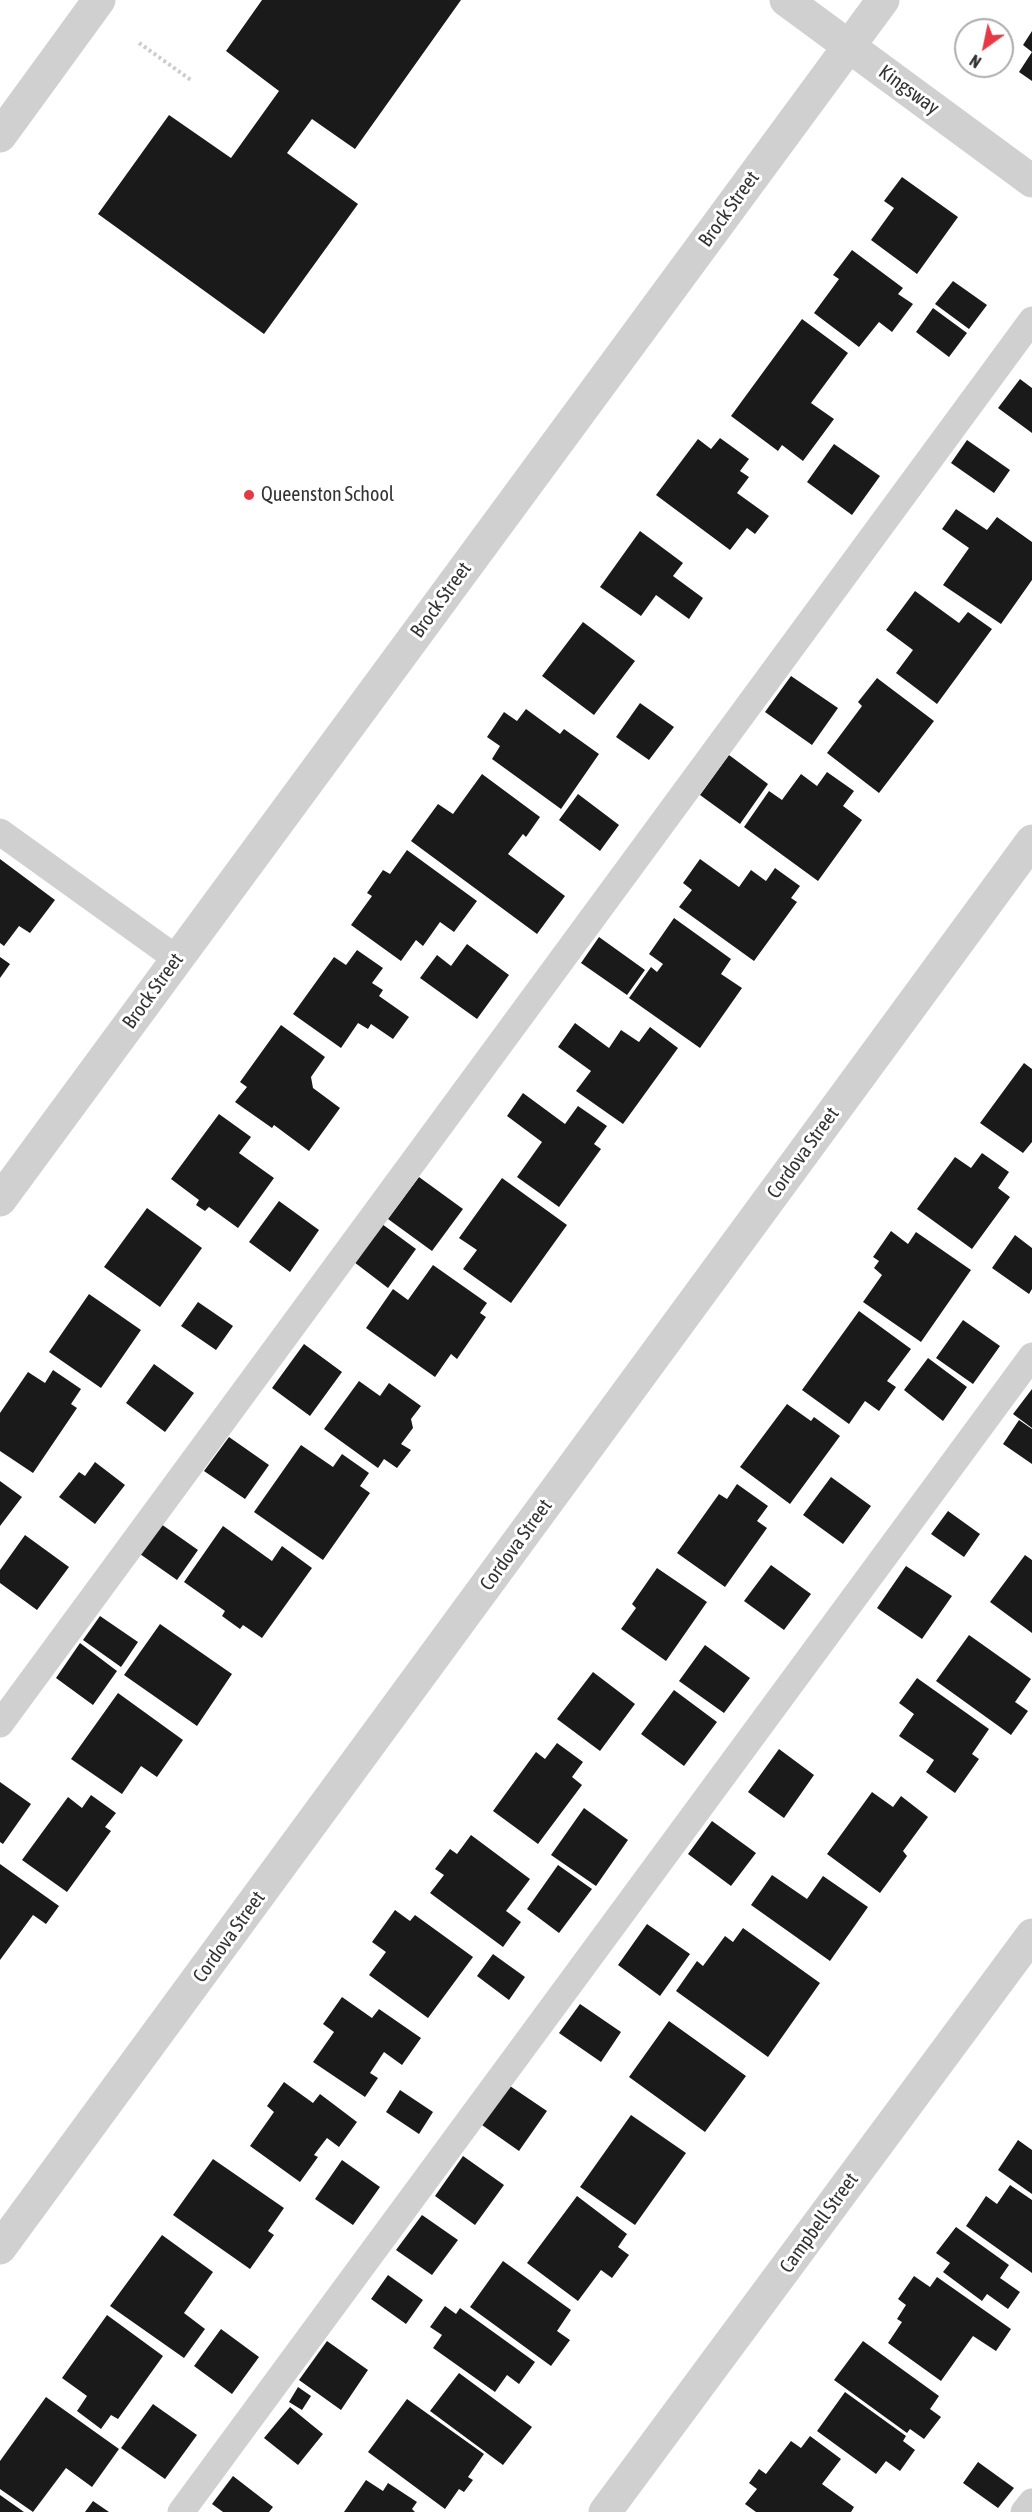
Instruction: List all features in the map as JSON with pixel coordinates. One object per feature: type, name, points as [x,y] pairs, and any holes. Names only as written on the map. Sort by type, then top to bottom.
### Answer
[{"type":"street","points":[[0,136],[99,0]]},
{"type":"street","name":"Kingsway","points":[[786,0],[1032,181]]},
{"type":"street","name":"Brock Street","points":[[0,1200],[883,0]]},
{"type":"street","name":"Cordova Street","points":[[0,2248],[1032,842]]},
{"type":"street","name":"Campbell Street","points":[[605,2512],[1032,1935]]},
{"type":"lane","points":[[0,1724],[1032,320]]},
{"type":"lane","points":[[0,832],[177,959]]},
{"type":"lane","points":[[181,2512],[1032,1356]]},
{"type":"lane","points":[[1024,2512],[1032,2502]]},
{"type":"path","points":[[139,43],[191,80]]},
{"type":"building","points":[[262,0],[461,0],[355,149],[312,119],[287,153],[358,204],[264,334],[98,214],[169,115],[231,158],[279,91],[226,51]]},
{"type":"building","points":[[1032,31],[1032,52],[1023,45]]},
{"type":"building","points":[[1032,52],[1032,81],[1019,72]]},
{"type":"building","points":[[902,177],[958,217],[917,274],[871,240],[894,208],[884,201]]},
{"type":"building","points":[[852,250],[903,288],[898,294],[913,304],[892,332],[879,322],[859,347],[814,313],[839,279],[833,275]]},
{"type":"building","points":[[953,281],[987,305],[969,329],[935,304]]},
{"type":"building","points":[[933,308],[967,333],[949,357],[916,332]]},
{"type":"building","points":[[802,319],[848,353],[811,403],[834,419],[803,461],[782,445],[778,451],[731,416]]},
{"type":"building","points":[[1020,379],[1032,388],[1032,433],[998,408]]},
{"type":"building","points":[[720,438],[749,459],[740,471],[749,477],[737,493],[769,516],[755,534],[747,528],[730,550],[656,495],[698,439],[711,449]]},
{"type":"building","points":[[967,440],[1010,470],[994,493],[951,463]]},
{"type":"building","points":[[834,444],[880,476],[852,515],[807,482]]},
{"type":"building","points":[[956,509],[987,530],[997,517],[1032,542],[1032,580],[1001,624],[943,585],[969,548],[942,529]]},
{"type":"building","points":[[640,531],[683,563],[673,576],[703,598],[689,619],[656,595],[641,616],[600,587]]},
{"type":"building","points":[[915,591],[959,623],[968,612],[992,629],[937,704],[896,673],[913,650],[886,630]]},
{"type":"building","points":[[583,622],[635,661],[594,715],[542,676]]},
{"type":"building","points":[[791,676],[838,708],[812,745],[765,712]]},
{"type":"building","points":[[877,678],[934,721],[879,793],[827,753],[862,706],[858,702]]},
{"type":"building","points":[[640,703],[674,727],[649,760],[616,737]]},
{"type":"building","points":[[526,709],[560,734],[564,729],[599,754],[561,809],[492,759],[500,746],[487,737],[504,712],[517,721]]},
{"type":"building","points":[[729,755],[768,784],[740,824],[700,795]]},
{"type":"building","points":[[827,772],[854,791],[843,806],[862,820],[818,881],[744,827],[769,791],[782,800],[801,774],[817,786]]},
{"type":"building","points":[[482,774],[540,817],[526,837],[523,834],[508,854],[565,896],[537,934],[411,841],[438,804],[453,814]]},
{"type":"building","points":[[578,794],[619,825],[600,851],[559,820]]},
{"type":"building","points":[[407,850],[477,901],[454,932],[440,922],[423,946],[416,940],[401,961],[351,925],[372,896],[367,893],[383,870],[390,874]]},
{"type":"building","points":[[0,859],[55,900],[30,933],[19,926],[4,946],[0,943]]},
{"type":"building","points":[[700,859],[739,887],[751,870],[766,881],[775,868],[800,886],[791,898],[797,902],[754,961],[679,907],[692,890],[683,883]]},
{"type":"building","points":[[674,918],[731,959],[721,974],[742,988],[700,1048],[629,998],[651,967],[657,972],[663,964],[649,954]]},
{"type":"building","points":[[599,937],[645,970],[627,995],[581,963]]},
{"type":"building","points":[[467,944],[509,975],[477,1019],[420,978],[437,955],[451,966]]},
{"type":"building","points":[[357,950],[383,968],[372,983],[383,990],[379,996],[409,1017],[393,1039],[371,1024],[368,1029],[358,1023],[341,1048],[293,1014],[334,957],[346,965]]},
{"type":"building","points":[[0,957],[10,964],[0,978]]},
{"type":"building","points":[[575,1023],[609,1048],[621,1030],[639,1042],[650,1027],[678,1048],[623,1124],[576,1091],[591,1071],[558,1047]]},
{"type":"building","points":[[281,1025],[325,1057],[311,1077],[313,1088],[340,1108],[309,1151],[274,1125],[272,1128],[235,1102],[247,1087],[240,1082]]},
{"type":"building","points":[[1024,1063],[1032,1069],[1032,1142],[1023,1153],[980,1123]]},
{"type":"building","points":[[523,1093],[565,1124],[578,1106],[607,1126],[594,1144],[601,1149],[559,1207],[517,1177],[542,1142],[507,1116]]},
{"type":"building","points":[[219,1114],[251,1137],[239,1153],[274,1178],[238,1228],[209,1207],[205,1211],[196,1205],[199,1200],[171,1179]]},
{"type":"building","points":[[982,1153],[1009,1172],[998,1188],[1010,1197],[972,1249],[917,1209],[955,1157],[971,1168]]},
{"type":"building","points":[[419,1177],[463,1209],[432,1251],[388,1219]]},
{"type":"building","points":[[502,1178],[567,1225],[511,1303],[463,1269],[477,1250],[459,1238]]},
{"type":"building","points":[[279,1201],[319,1230],[290,1272],[249,1242]]},
{"type":"building","points":[[147,1208],[202,1248],[160,1307],[104,1267]]},
{"type":"building","points":[[382,1224],[416,1249],[388,1288],[354,1262]]},
{"type":"building","points":[[891,1231],[908,1244],[916,1232],[971,1270],[921,1342],[863,1302],[882,1275],[874,1268],[879,1261],[873,1257]]},
{"type":"building","points":[[1015,1235],[1032,1248],[1032,1289],[1029,1294],[992,1268]]},
{"type":"building","points":[[433,1265],[487,1303],[480,1313],[486,1317],[457,1359],[451,1354],[435,1377],[366,1328],[393,1289],[408,1300]]},
{"type":"building","points":[[89,1294],[141,1330],[101,1388],[49,1352]]},
{"type":"building","points":[[198,1302],[233,1326],[216,1350],[181,1326]]},
{"type":"building","points":[[859,1311],[911,1349],[887,1381],[896,1387],[879,1411],[865,1401],[849,1424],[802,1390]]},
{"type":"building","points":[[963,1320],[1000,1346],[973,1384],[936,1358]]},
{"type":"building","points":[[304,1344],[342,1372],[310,1416],[272,1388]]},
{"type":"building","points":[[928,1358],[967,1387],[943,1421],[904,1390]]},
{"type":"building","points":[[154,1364],[194,1393],[165,1432],[126,1403]]},
{"type":"building","points":[[53,1370],[81,1389],[71,1404],[77,1408],[33,1473],[0,1451],[0,1413],[28,1372],[45,1383]]},
{"type":"building","points":[[359,1381],[380,1396],[389,1383],[421,1406],[411,1419],[413,1428],[401,1444],[411,1450],[397,1468],[384,1459],[378,1468],[324,1429]]},
{"type":"building","points":[[1032,1389],[1032,1428],[1013,1414]]},
{"type":"building","points":[[787,1404],[811,1421],[814,1417],[840,1436],[790,1504],[740,1467]]},
{"type":"building","points":[[1019,1420],[1032,1429],[1032,1464],[1003,1444]]},
{"type":"building","points":[[229,1437],[269,1465],[245,1499],[204,1471]]},
{"type":"building","points":[[301,1445],[333,1467],[342,1454],[369,1473],[360,1486],[370,1493],[323,1560],[254,1512]]},
{"type":"building","points":[[95,1462],[125,1485],[95,1524],[59,1497],[79,1472],[85,1476]]},
{"type":"building","points":[[831,1477],[871,1506],[843,1544],[803,1515]]},
{"type":"building","points":[[0,1481],[22,1497],[0,1526]]},
{"type":"building","points":[[737,1484],[768,1506],[757,1521],[767,1528],[725,1587],[677,1553],[719,1494],[727,1499]]},
{"type":"building","points":[[948,1511],[980,1534],[964,1557],[931,1534]]},
{"type":"building","points":[[161,1524],[198,1550],[177,1580],[140,1554]]},
{"type":"building","points":[[223,1526],[272,1561],[282,1546],[312,1568],[262,1638],[243,1625],[240,1629],[222,1616],[225,1611],[184,1582]]},
{"type":"building","points":[[25,1535],[69,1567],[37,1610],[0,1583],[0,1570]]},
{"type":"building","points":[[1025,1555],[1032,1560],[1032,1633],[990,1602]]},
{"type":"building","points":[[771,1565],[811,1594],[784,1630],[744,1601]]},
{"type":"building","points":[[906,1566],[952,1596],[922,1639],[877,1608]]},
{"type":"building","points":[[657,1568],[707,1602],[666,1661],[621,1629],[636,1608],[632,1604]]},
{"type":"building","points":[[100,1616],[138,1642],[121,1667],[83,1640]]},
{"type":"building","points":[[160,1624],[232,1674],[197,1726],[124,1675]]},
{"type":"building","points":[[969,1635],[1031,1679],[1015,1702],[1028,1711],[1011,1735],[936,1681]]},
{"type":"building","points":[[80,1643],[117,1671],[93,1705],[56,1678]]},
{"type":"building","points":[[705,1645],[750,1678],[724,1713],[679,1681]]},
{"type":"building","points":[[593,1672],[635,1704],[600,1751],[557,1719]]},
{"type":"building","points":[[917,1678],[989,1729],[972,1754],[979,1759],[955,1793],[926,1772],[934,1760],[899,1736],[914,1714],[899,1703]]},
{"type":"building","points":[[674,1690],[717,1722],[684,1766],[641,1734]]},
{"type":"building","points":[[118,1693],[183,1740],[157,1777],[141,1766],[122,1794],[71,1759]]},
{"type":"building","points":[[557,1743],[583,1762],[572,1777],[582,1785],[538,1844],[493,1811],[536,1752],[545,1759]]},
{"type":"building","points":[[779,1749],[814,1775],[784,1818],[748,1792]]},
{"type":"building","points":[[0,1782],[31,1804],[3,1844],[0,1842]]},
{"type":"building","points":[[872,1792],[893,1807],[901,1796],[928,1817],[903,1851],[907,1856],[880,1893],[827,1854]]},
{"type":"building","points":[[91,1795],[116,1813],[105,1827],[111,1831],[67,1892],[22,1860],[68,1797],[82,1808]]},
{"type":"building","points":[[584,1808],[628,1840],[596,1886],[551,1855]]},
{"type":"building","points":[[712,1821],[756,1853],[731,1886],[688,1854]]},
{"type":"building","points":[[471,1835],[530,1879],[506,1911],[521,1922],[503,1947],[430,1893],[444,1875],[435,1869],[450,1849],[457,1854]]},
{"type":"building","points":[[0,1864],[59,1906],[46,1924],[33,1915],[0,1960]]},
{"type":"building","points":[[558,1865],[592,1889],[559,1933],[527,1909]]},
{"type":"building","points":[[772,1875],[807,1899],[823,1876],[868,1907],[830,1961],[751,1905]]},
{"type":"building","points":[[395,1910],[410,1921],[415,1915],[473,1957],[428,2018],[369,1975],[386,1952],[372,1942]]},
{"type":"building","points":[[647,1924],[690,1954],[660,1996],[618,1965]]},
{"type":"building","points":[[743,1928],[820,1983],[768,2057],[676,1991],[697,1961],[703,1966],[725,1936],[733,1942]]},
{"type":"building","points":[[493,1954],[525,1977],[509,2000],[477,1976]]},
{"type":"building","points":[[342,1997],[372,2018],[379,2009],[421,2038],[402,2065],[384,2052],[370,2073],[378,2078],[365,2097],[313,2062],[334,2032],[323,2024]]},
{"type":"building","points":[[580,2004],[621,2032],[601,2062],[559,2033]]},
{"type":"building","points":[[669,2021],[746,2076],[705,2132],[629,2077]]},
{"type":"building","points":[[284,2082],[313,2103],[320,2094],[357,2122],[339,2147],[327,2138],[314,2155],[318,2157],[300,2182],[250,2146],[274,2112],[267,2106]]},
{"type":"building","points":[[510,2086],[547,2111],[519,2151],[482,2125]]},
{"type":"building","points":[[400,2090],[433,2112],[419,2134],[386,2112]]},
{"type":"building","points":[[631,2115],[686,2153],[635,2225],[580,2187]]},
{"type":"building","points":[[1018,2140],[1032,2150],[1032,2194],[998,2170]]},
{"type":"building","points":[[463,2156],[504,2185],[475,2225],[435,2196]]},
{"type":"building","points":[[213,2159],[284,2208],[268,2231],[274,2235],[250,2269],[173,2215]]},
{"type":"building","points":[[342,2160],[380,2187],[353,2225],[315,2199]]},
{"type":"building","points":[[1010,2185],[1032,2200],[1032,2273],[966,2226],[986,2196],[997,2204]]},
{"type":"building","points":[[577,2196],[627,2234],[618,2247],[629,2255],[612,2278],[601,2270],[578,2301],[527,2263]]},
{"type":"building","points":[[422,2215],[458,2240],[432,2275],[396,2250]]},
{"type":"building","points":[[956,2227],[1009,2265],[1000,2278],[1020,2292],[1008,2309],[987,2294],[982,2301],[943,2272],[950,2263],[936,2253]]},
{"type":"building","points":[[162,2235],[213,2272],[184,2313],[205,2329],[184,2358],[110,2306]]},
{"type":"building","points":[[503,2261],[571,2310],[557,2331],[570,2340],[551,2366],[470,2307]]},
{"type":"building","points":[[388,2275],[423,2300],[406,2324],[371,2299]]},
{"type":"building","points":[[914,2276],[930,2287],[937,2277],[1011,2329],[996,2351],[973,2336],[941,2381],[888,2343],[902,2322],[897,2319],[906,2305],[898,2299]]},
{"type":"building","points":[[445,2306],[456,2314],[460,2308],[535,2362],[519,2384],[507,2375],[495,2392],[433,2348],[442,2335],[430,2327]]},
{"type":"building","points":[[107,2315],[163,2356],[118,2419],[111,2415],[101,2429],[77,2411],[87,2396],[62,2378]]},
{"type":"building","points":[[221,2329],[259,2357],[232,2394],[194,2366]]},
{"type":"building","points":[[327,2341],[368,2370],[341,2410],[299,2380]]},
{"type":"building","points":[[863,2341],[939,2396],[930,2409],[941,2417],[924,2439],[910,2429],[907,2433],[834,2380]]},
{"type":"building","points":[[459,2373],[532,2427],[503,2465],[430,2411]]},
{"type":"building","points":[[298,2387],[311,2396],[302,2410],[289,2402]]},
{"type":"building","points":[[845,2392],[906,2436],[903,2441],[915,2450],[900,2471],[886,2461],[876,2474],[817,2431]]},
{"type":"building","points":[[46,2397],[119,2449],[92,2487],[66,2468],[33,2512],[0,2489],[0,2461]]},
{"type":"building","points":[[407,2399],[484,2454],[468,2477],[473,2480],[464,2492],[459,2489],[445,2509],[368,2452]]},
{"type":"building","points":[[153,2404],[197,2435],[165,2479],[121,2448]]},
{"type":"building","points":[[290,2407],[323,2434],[298,2465],[264,2438]]},
{"type":"building","points":[[810,2436],[841,2459],[822,2484],[854,2507],[851,2512],[756,2512],[745,2504],[757,2489],[749,2483],[759,2469],[766,2474],[791,2441],[801,2448]]},
{"type":"building","points":[[978,2462],[1014,2488],[998,2508],[963,2483]]},
{"type":"building","points":[[233,2476],[273,2507],[269,2512],[223,2512],[212,2504]]},
{"type":"building","points":[[366,2480],[383,2491],[388,2483],[417,2502],[412,2509],[415,2512],[344,2512]]},
{"type":"building","points":[[0,2495],[24,2512],[0,2512]]},
{"type":"building","points":[[93,2501],[109,2512],[85,2512]]},
{"type":"place","name":"Queenston School","points":[[249,495]]}]
